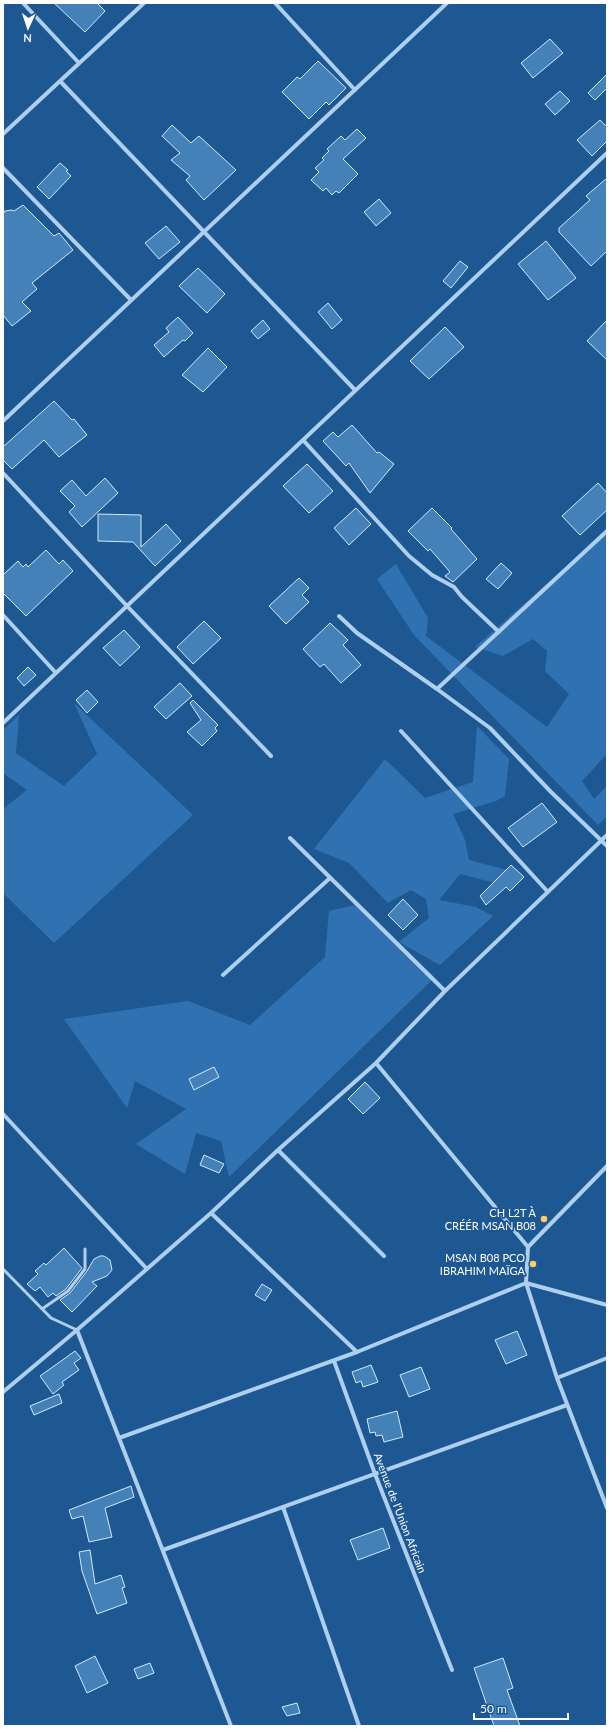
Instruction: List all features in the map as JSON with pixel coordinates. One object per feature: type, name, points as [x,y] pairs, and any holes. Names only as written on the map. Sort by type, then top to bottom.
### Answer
[{"type":"street","points":[[23,3],[79,63]]},
{"type":"street","points":[[3,134],[144,3]]},
{"type":"street","points":[[275,3],[355,90]]},
{"type":"street","points":[[3,421],[447,3]]},
{"type":"street","points":[[60,81],[355,390]]},
{"type":"street","points":[[3,723],[607,153]]},
{"type":"street","points":[[3,168],[131,300]]},
{"type":"street","points":[[303,440],[409,556],[432,575],[454,587],[462,597],[499,632]]},
{"type":"street","points":[[3,474],[271,756]]},
{"type":"street","points":[[437,689],[607,531]]},
{"type":"street","points":[[3,615],[56,673]]},
{"type":"street","points":[[339,616],[357,633],[490,728],[551,792],[607,846]]},
{"type":"street","points":[[400,731],[548,892]]},
{"type":"street","points":[[3,1392],[77,1330],[211,1213],[278,1150],[376,1063],[445,991],[607,836]]},
{"type":"street","points":[[290,838],[445,991]]},
{"type":"street","points":[[222,975],[330,878]]},
{"type":"street","points":[[376,1063],[528,1247]]},
{"type":"street","points":[[3,1114],[147,1269]]},
{"type":"street","points":[[278,1150],[384,1256]]},
{"type":"street","points":[[607,1166],[528,1247],[526,1283],[557,1378],[607,1508]]},
{"type":"street","points":[[211,1213],[357,1352]]},
{"type":"street","points":[[119,1438],[357,1352],[526,1283],[607,1304]]},
{"type":"street","points":[[77,1330],[232,1726]]},
{"type":"street","points":[[557,1378],[607,1358]]},
{"type":"street","name":"Avenue de l’Union Africain","points":[[334,1360],[375,1474],[452,1670]]},
{"type":"street","points":[[163,1550],[567,1405]]},
{"type":"street","points":[[283,1507],[359,1726]]},
{"type":"lane","points":[[42,1308],[68,1291],[85,1269],[85,1249]]},
{"type":"lane","points":[[3,1269],[51,1318],[77,1330]]},
{"type":"shaded area","points":[[607,531],[607,754],[582,781],[594,799],[607,786],[607,816],[598,825],[414,635],[377,579],[396,564],[428,618],[426,636],[547,727],[569,694],[545,671],[547,651],[533,639],[503,656],[475,647]]},
{"type":"shaded area","points":[[74,703],[193,815],[54,943],[3,893],[3,809],[27,790],[3,773],[3,730],[19,715],[16,753],[64,786],[97,754]]},
{"type":"shaded area","points":[[477,726],[509,759],[505,796],[496,801],[453,814],[465,840],[469,860],[507,870],[507,886],[460,874],[439,900],[476,907],[493,916],[440,965],[399,942],[429,918],[426,899],[411,890],[388,903],[349,863],[314,849],[385,759],[425,798],[473,782]]},
{"type":"shaded area","points":[[355,905],[433,979],[229,1177],[221,1141],[196,1133],[185,1174],[136,1144],[186,1109],[135,1081],[127,1108],[64,1019],[188,1001],[250,1025],[325,957],[329,911]]},
{"type":"building","points":[[54,3],[97,3],[105,11],[85,32]]},
{"type":"building","points":[[550,39],[563,53],[533,78],[521,63]]},
{"type":"building","points":[[318,61],[346,88],[329,105],[326,102],[309,119],[282,92],[297,77],[300,79]]},
{"type":"building","points":[[607,74],[607,88],[595,100],[588,93]]},
{"type":"building","points":[[560,91],[570,101],[555,115],[545,104]]},
{"type":"building","points":[[600,120],[607,127],[607,141],[592,156],[577,140]]},
{"type":"building","points":[[172,125],[191,143],[199,136],[236,170],[204,200],[186,180],[190,176],[171,160],[180,153],[162,136]]},
{"type":"building","points":[[357,129],[366,138],[343,159],[358,174],[339,193],[336,191],[332,195],[326,188],[323,191],[311,180],[319,172],[315,168],[324,160],[322,158],[329,151],[327,149],[341,136],[345,140]]},
{"type":"building","points":[[60,163],[68,170],[66,171],[71,176],[49,199],[37,187]]},
{"type":"building","points":[[607,178],[607,251],[591,266],[559,232],[559,228],[590,200],[586,196]]},
{"type":"building","points":[[379,199],[391,213],[376,226],[364,212]]},
{"type":"building","points":[[23,205],[54,236],[59,233],[73,250],[32,283],[37,289],[22,302],[31,311],[12,326],[3,315],[3,214],[5,211],[14,211]]},
{"type":"building","points":[[166,226],[180,242],[159,259],[145,243]]},
{"type":"building","points":[[546,241],[576,278],[548,300],[518,264]]},
{"type":"building","points":[[460,261],[468,267],[451,288],[443,281]]},
{"type":"building","points":[[198,268],[225,294],[207,313],[179,286]]},
{"type":"building","points":[[328,303],[342,320],[332,329],[318,312]]},
{"type":"building","points":[[178,317],[193,333],[164,357],[154,345],[169,332],[166,328]]},
{"type":"building","points":[[263,320],[270,329],[258,339],[251,331]]},
{"type":"building","points":[[607,320],[607,360],[587,341]]},
{"type":"building","points":[[445,327],[464,347],[429,379],[410,361]]},
{"type":"building","points":[[208,348],[227,367],[203,392],[182,375]]},
{"type":"building","points":[[54,401],[72,420],[74,419],[87,435],[59,457],[44,440],[12,469],[3,460],[3,447]]},
{"type":"building","points":[[352,425],[377,453],[379,452],[394,464],[370,493],[349,463],[346,466],[323,441],[333,432],[338,437]]},
{"type":"building","points":[[307,464],[333,491],[309,513],[283,486]]},
{"type":"building","points":[[105,478],[118,493],[82,527],[69,512],[75,506],[60,491],[72,480],[86,496]]},
{"type":"building","points":[[598,483],[607,493],[607,510],[580,535],[562,516]]},
{"type":"building","points":[[356,508],[371,524],[349,545],[334,528]]},
{"type":"building","points":[[432,508],[452,528],[451,529],[477,559],[453,582],[445,576],[450,572],[430,549],[428,551],[408,531]]},
{"type":"building","points":[[98,514],[141,515],[141,547],[166,524],[181,541],[155,566],[133,542],[98,541]]},
{"type":"building","points":[[46,550],[59,564],[63,560],[73,571],[26,616],[3,593],[3,575],[18,561],[23,567],[26,564],[28,567]]},
{"type":"building","points":[[501,563],[512,573],[498,589],[486,579]]},
{"type":"building","points":[[299,578],[309,588],[302,595],[309,602],[286,624],[269,606]]},
{"type":"building","points":[[204,621],[221,638],[193,664],[177,647]]},
{"type":"building","points":[[330,623],[348,640],[343,645],[361,665],[341,683],[324,664],[320,667],[303,649]]},
{"type":"building","points":[[124,630],[140,647],[120,666],[103,648]]},
{"type":"building","points":[[28,667],[36,675],[24,686],[17,678]]},
{"type":"building","points":[[180,683],[192,696],[166,719],[154,707]]},
{"type":"building","points":[[87,690],[98,702],[87,713],[76,700]]},
{"type":"building","points":[[193,700],[218,725],[215,728],[217,731],[202,746],[187,732],[201,720],[190,703]]},
{"type":"building","points":[[542,803],[557,822],[523,847],[508,828]]},
{"type":"building","points":[[511,865],[524,877],[510,891],[506,887],[486,905],[480,896]]},
{"type":"building","points":[[403,899],[418,915],[403,930],[388,915]]},
{"type":"building","points":[[214,1067],[219,1077],[194,1090],[189,1079]]},
{"type":"building","points":[[365,1082],[380,1098],[363,1114],[348,1099]]},
{"type":"building","points":[[204,1155],[224,1164],[219,1173],[200,1165]]},
{"type":"building","points":[[64,1248],[82,1268],[66,1289],[56,1296],[53,1293],[48,1297],[40,1287],[35,1291],[27,1284],[38,1274],[35,1271],[44,1263],[46,1265]]},
{"type":"building","points":[[104,1256],[110,1260],[112,1270],[107,1276],[92,1282],[97,1286],[72,1312],[60,1300],[70,1293],[87,1271],[94,1259]]},
{"type":"building","points":[[262,1284],[272,1290],[265,1301],[255,1295]]},
{"type":"building","points":[[517,1331],[527,1355],[506,1364],[495,1340]]},
{"type":"building","points":[[75,1351],[81,1358],[74,1363],[79,1370],[62,1382],[64,1385],[53,1394],[40,1376]]},
{"type":"building","points":[[371,1365],[378,1382],[363,1387],[361,1381],[356,1383],[352,1372]]},
{"type":"building","points":[[421,1367],[430,1389],[409,1397],[400,1375]]},
{"type":"building","points":[[59,1394],[62,1403],[34,1415],[30,1406]]},
{"type":"building","points":[[397,1411],[403,1437],[384,1442],[382,1435],[376,1436],[375,1432],[370,1433],[367,1419]]},
{"type":"building","points":[[131,1486],[134,1497],[105,1508],[112,1537],[89,1542],[83,1516],[72,1519],[69,1510]]},
{"type":"building","points":[[383,1528],[390,1548],[358,1560],[350,1540]]},
{"type":"building","points":[[90,1550],[95,1584],[121,1575],[125,1587],[122,1588],[127,1603],[97,1614],[82,1571],[79,1552]]},
{"type":"building","points":[[95,1656],[108,1683],[87,1693],[75,1666]]},
{"type":"building","points":[[503,1658],[513,1688],[507,1690],[520,1726],[494,1726],[474,1668]]},
{"type":"building","points":[[150,1663],[154,1673],[138,1679],[134,1669]]},
{"type":"building","points":[[297,1703],[300,1713],[287,1716],[282,1707]]},
{"type":"place","name":"CH L2T À CRÉÉR MSAN B08","points":[[544,1219]]},
{"type":"place","name":"MSAN B08 PCO IBRAHIM MAÏGA","points":[[533,1264]]}]
